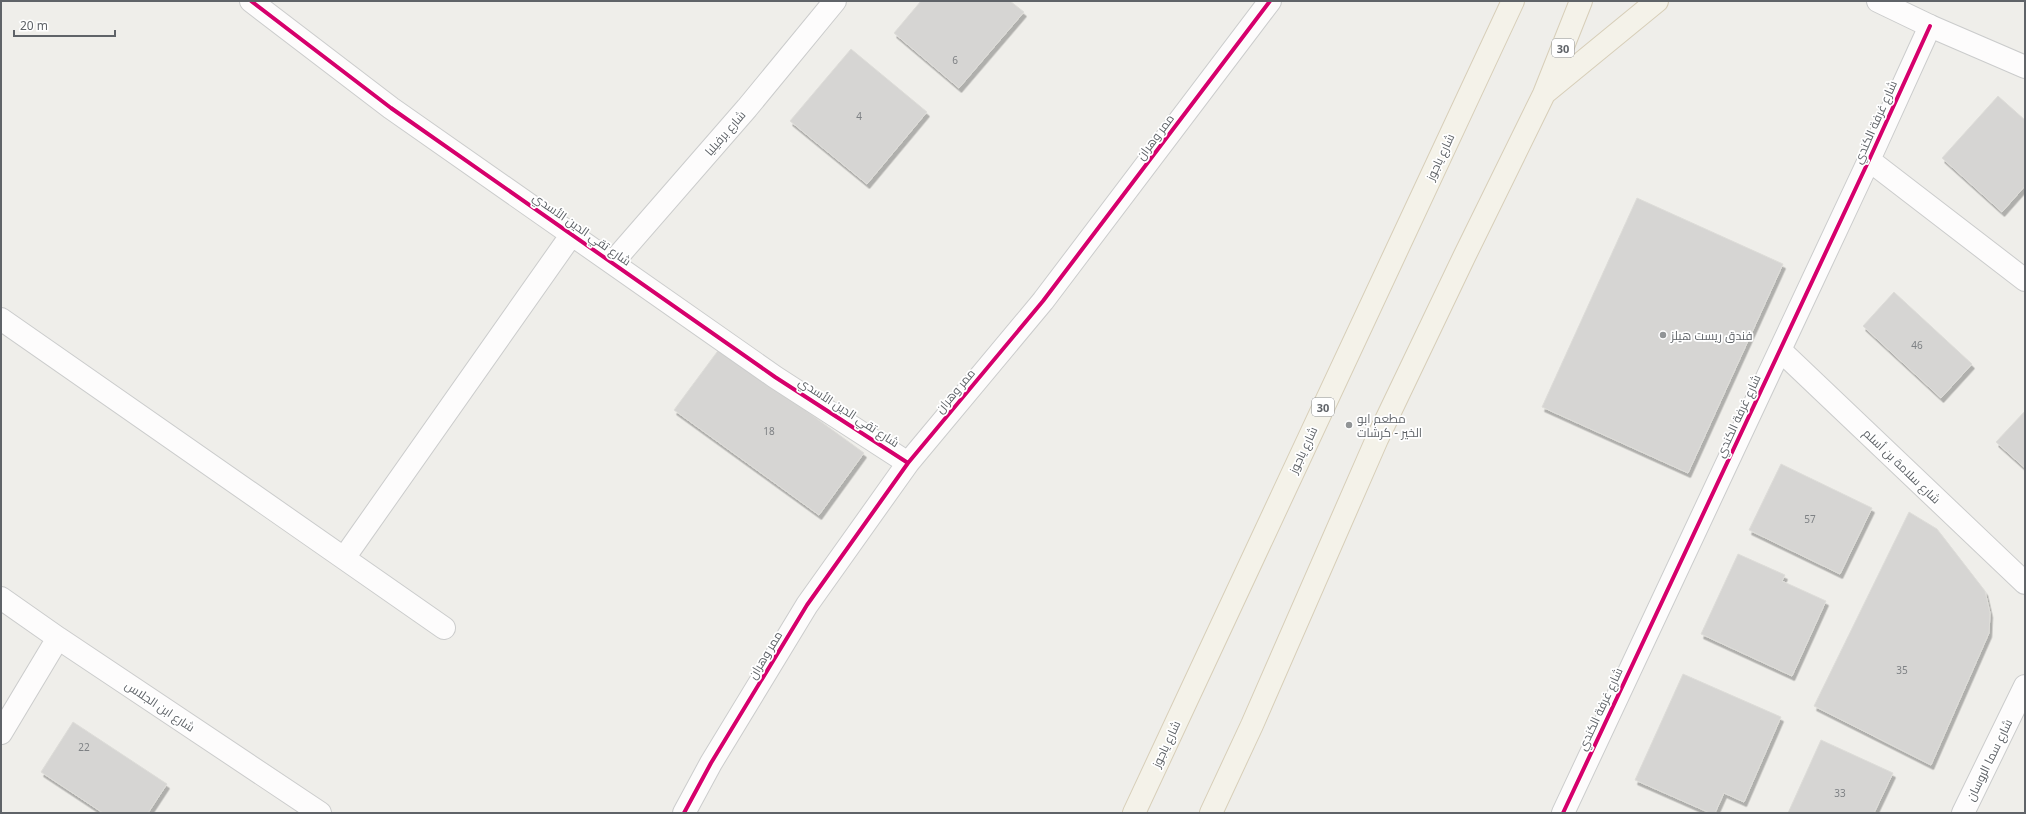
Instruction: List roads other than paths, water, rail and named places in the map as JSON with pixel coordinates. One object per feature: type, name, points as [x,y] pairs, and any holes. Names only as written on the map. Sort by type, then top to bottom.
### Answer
[{"type":"main road","name":"شارع ياجوز","points":[[1134,813],[1513,1]]},
{"type":"main road","name":"30","points":[[1211,813],[1252,725],[1377,439],[1544,94],[1581,1]]},
{"type":"main road","points":[[1544,94],[1657,1]]},
{"type":"street","name":"شارع تقي الدين الأسدي","points":[[251,1],[391,108],[775,377],[908,463]]},
{"type":"street","name":"شارع برفيليا","points":[[612,262],[747,108],[835,1]]},
{"type":"street","name":"ممر وهران","points":[[684,813],[711,763],[807,605],[908,463],[1043,301],[1270,1]]},
{"type":"street","points":[[1878,1],[1930,26],[2025,67]]},
{"type":"street","name":"شارع غرفة الكندي","points":[[1563,813],[1869,160],[1930,26]]},
{"type":"street","points":[[1869,160],[2025,280]]},
{"type":"street","points":[[344,558],[572,234]]},
{"type":"street","points":[[1,319],[444,628]]},
{"type":"street","name":"شارع سلامة بن أسلم","points":[[1780,350],[2025,583]]},
{"type":"street","name":"شارع ابن الجلاس","points":[[1,598],[58,638],[320,813]]},
{"type":"street","points":[[1,733],[58,638]]},
{"type":"street","name":"شارع سما الروسان","points":[[1963,813],[2025,686]]},
{"type":"place","name":"فندق ريست هيلز","points":[[1663,335]]},
{"type":"place","name":"مطعم ابو الخير - كرشات","points":[[1349,425]]}]
